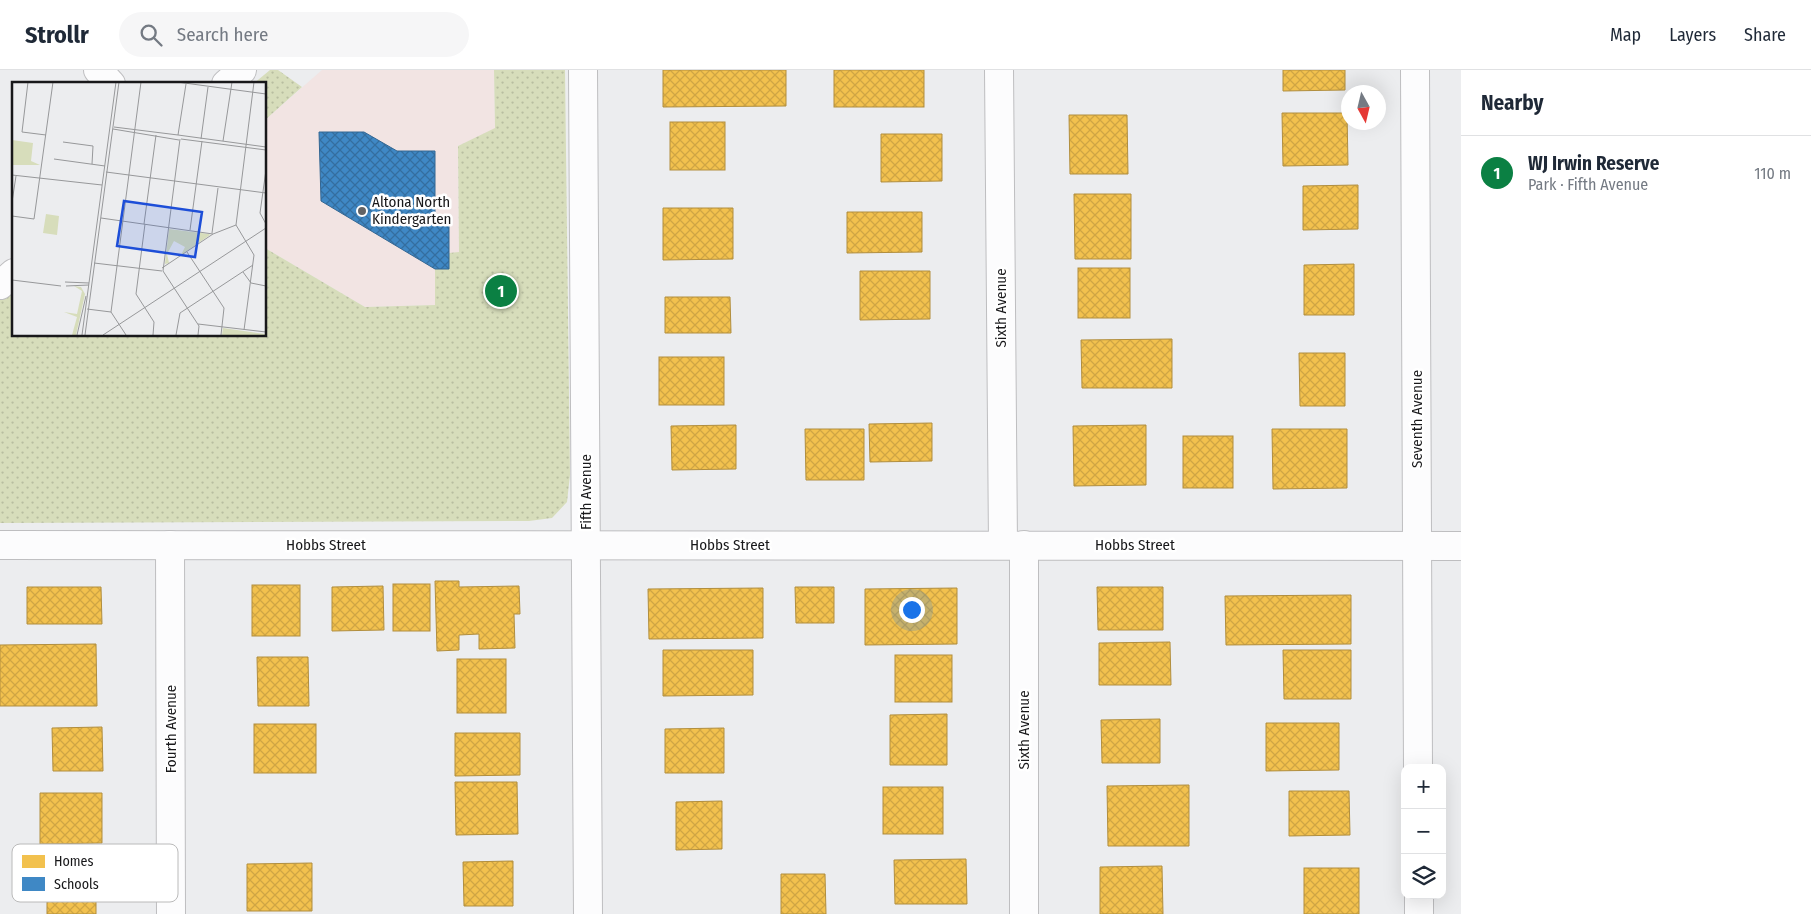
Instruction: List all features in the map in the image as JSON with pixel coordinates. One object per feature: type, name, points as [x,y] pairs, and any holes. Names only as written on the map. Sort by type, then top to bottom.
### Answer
[{"type":"street","points":[[98,70],[109,82]]},
{"type":"street","points":[[228,82],[242,70]]},
{"type":"street","name":"Fifth Avenue","points":[[583,70],[588,914]]},
{"type":"street","name":"Sixth Avenue","points":[[999,70],[1024,914]]},
{"type":"street","name":"Seventh Avenue","points":[[1415,70],[1418,764]]},
{"type":"street","points":[[0,286],[12,275]]},
{"type":"street","name":"Hobbs Street","points":[[0,545],[1461,546]]},
{"type":"street","name":"Fourth Avenue","points":[[170,545],[171,844]]},
{"type":"street","points":[[1419,899],[1419,914]]},
{"type":"shaded area","name":"Altona North Kindergarten","points":[[322,70],[494,70],[495,129],[458,146],[459,252],[436,305],[365,307],[266,249],[266,119]]},
{"type":"green space","points":[[270,70],[278,70],[302,87],[266,119],[266,82],[255,82]]},
{"type":"green space","points":[[494,70],[565,70],[570,475],[567,502],[552,518],[529,521],[0,523],[0,297],[12,288],[12,336],[266,336],[266,249],[365,307],[435,305],[435,269],[449,269],[449,253],[459,252],[458,146],[495,128]]},
{"type":"building: Homes","points":[[663,70],[786,70],[786,106],[663,107]]},
{"type":"building: Homes","points":[[834,70],[924,70],[924,107],[834,107]]},
{"type":"building: Homes","points":[[1283,70],[1345,70],[1345,85],[1341,85],[1341,90],[1283,91]]},
{"type":"building: Homes","points":[[1282,113],[1341,113],[1341,130],[1347,130],[1348,165],[1283,166]]},
{"type":"building: Homes","points":[[1069,115],[1127,115],[1128,174],[1070,174]]},
{"type":"building: Homes","points":[[670,122],[725,122],[725,170],[670,170]]},
{"type":"building: Homes","points":[[881,134],[942,134],[942,181],[881,182]]},
{"type":"building: Homes","points":[[1358,185],[1358,229],[1303,230],[1303,186]]},
{"type":"building: Homes","points":[[1074,194],[1131,194],[1131,259],[1075,259]]},
{"type":"building: Homes","points":[[663,208],[733,208],[733,259],[663,260]]},
{"type":"building: Homes","points":[[847,212],[922,212],[922,252],[847,253]]},
{"type":"building: Homes","points":[[1354,264],[1354,315],[1304,315],[1304,265]]},
{"type":"building: Homes","points":[[1078,268],[1130,268],[1130,318],[1078,318]]},
{"type":"building: Homes","points":[[860,271],[930,271],[930,319],[860,320]]},
{"type":"building: Homes","points":[[665,297],[730,297],[731,333],[665,333]]},
{"type":"building: Homes","points":[[1172,339],[1172,388],[1082,388],[1081,340]]},
{"type":"building: Homes","points":[[1299,353],[1345,353],[1345,406],[1300,406]]},
{"type":"building: Homes","points":[[659,357],[724,357],[724,405],[659,405]]},
{"type":"building: Homes","points":[[932,423],[932,461],[870,462],[869,424]]},
{"type":"building: Homes","points":[[736,425],[736,469],[672,470],[671,426]]},
{"type":"building: Homes","points":[[1146,425],[1146,485],[1074,486],[1073,426]]},
{"type":"building: Homes","points":[[805,429],[864,429],[864,480],[806,480]]},
{"type":"building: Homes","points":[[1272,429],[1347,429],[1347,488],[1273,489]]},
{"type":"building: Homes","points":[[1183,436],[1233,436],[1233,488],[1183,488]]},
{"type":"building: Homes","points":[[435,581],[459,581],[459,587],[519,586],[520,614],[514,614],[515,648],[479,649],[479,634],[459,635],[459,650],[437,651]]},
{"type":"building: Homes","points":[[393,584],[430,584],[430,631],[393,631]]},
{"type":"building: Homes","points":[[252,585],[300,585],[300,636],[252,636]]},
{"type":"building: Homes","points":[[383,586],[384,630],[332,631],[332,587]]},
{"type":"building: Homes","points":[[27,587],[101,587],[102,624],[27,624]]},
{"type":"building: Homes","points":[[795,587],[834,587],[834,623],[796,623]]},
{"type":"building: Homes","points":[[1097,587],[1163,587],[1163,630],[1098,630]]},
{"type":"building: Homes","points":[[763,588],[763,638],[649,639],[648,589]]},
{"type":"building: Homes","points":[[957,588],[957,644],[865,645],[865,589]]},
{"type":"building: Homes","points":[[1351,595],[1351,644],[1226,645],[1225,596]]},
{"type":"building: Homes","points":[[1170,642],[1171,685],[1099,685],[1099,643]]},
{"type":"building: Homes","points":[[96,644],[97,706],[0,706],[0,645]]},
{"type":"building: Homes","points":[[663,650],[753,650],[753,695],[663,696]]},
{"type":"building: Homes","points":[[1283,650],[1351,650],[1351,699],[1284,699]]},
{"type":"building: Homes","points":[[895,655],[952,655],[952,702],[895,702]]},
{"type":"building: Homes","points":[[257,657],[308,657],[309,706],[258,706]]},
{"type":"building: Homes","points":[[457,659],[506,659],[506,713],[457,713]]},
{"type":"building: Homes","points":[[947,714],[947,765],[890,765],[890,715]]},
{"type":"building: Homes","points":[[1160,719],[1160,763],[1102,763],[1101,720]]},
{"type":"building: Homes","points":[[1266,723],[1339,723],[1339,770],[1266,771]]},
{"type":"building: Homes","points":[[254,724],[316,724],[316,773],[254,773]]},
{"type":"building: Homes","points":[[102,727],[103,771],[53,771],[52,728]]},
{"type":"building: Homes","points":[[724,728],[724,773],[665,773],[665,729]]},
{"type":"building: Homes","points":[[455,733],[520,733],[520,775],[455,776]]},
{"type":"building: Homes","points":[[455,782],[517,782],[518,834],[456,835]]},
{"type":"building: Homes","points":[[1189,785],[1189,846],[1108,846],[1107,786]]},
{"type":"building: Homes","points":[[883,787],[943,787],[943,834],[883,834]]},
{"type":"building: Homes","points":[[1289,791],[1349,791],[1350,835],[1289,836]]},
{"type":"building: Homes","points":[[40,793],[102,793],[102,843],[40,844]]},
{"type":"building: Homes","points":[[722,801],[722,849],[676,850],[676,802]]},
{"type":"building: Homes","points":[[966,859],[967,904],[895,904],[894,860]]},
{"type":"building: Homes","points":[[513,861],[513,906],[464,906],[463,862]]},
{"type":"building: Homes","points":[[312,863],[312,911],[247,911],[247,864]]},
{"type":"building: Homes","points":[[1162,866],[1163,914],[1100,914],[1100,867]]},
{"type":"building: Homes","points":[[1304,868],[1359,868],[1359,914],[1304,914]]},
{"type":"building: Homes","points":[[781,874],[825,874],[826,914],[781,914]]},
{"type":"building: Homes","points":[[47,902],[96,902],[96,914],[47,914]]},
{"type":"building: Schools","points":[[319,132],[364,132],[397,151],[435,151],[435,215],[443,217],[449,225],[449,269],[435,269],[321,201]]},
{"type":"place","name":"Altona North Kindergarten","points":[[362,211]]},
{"type":"place","name":"WJ Irwin Reserve","points":[[501,291]]}]
